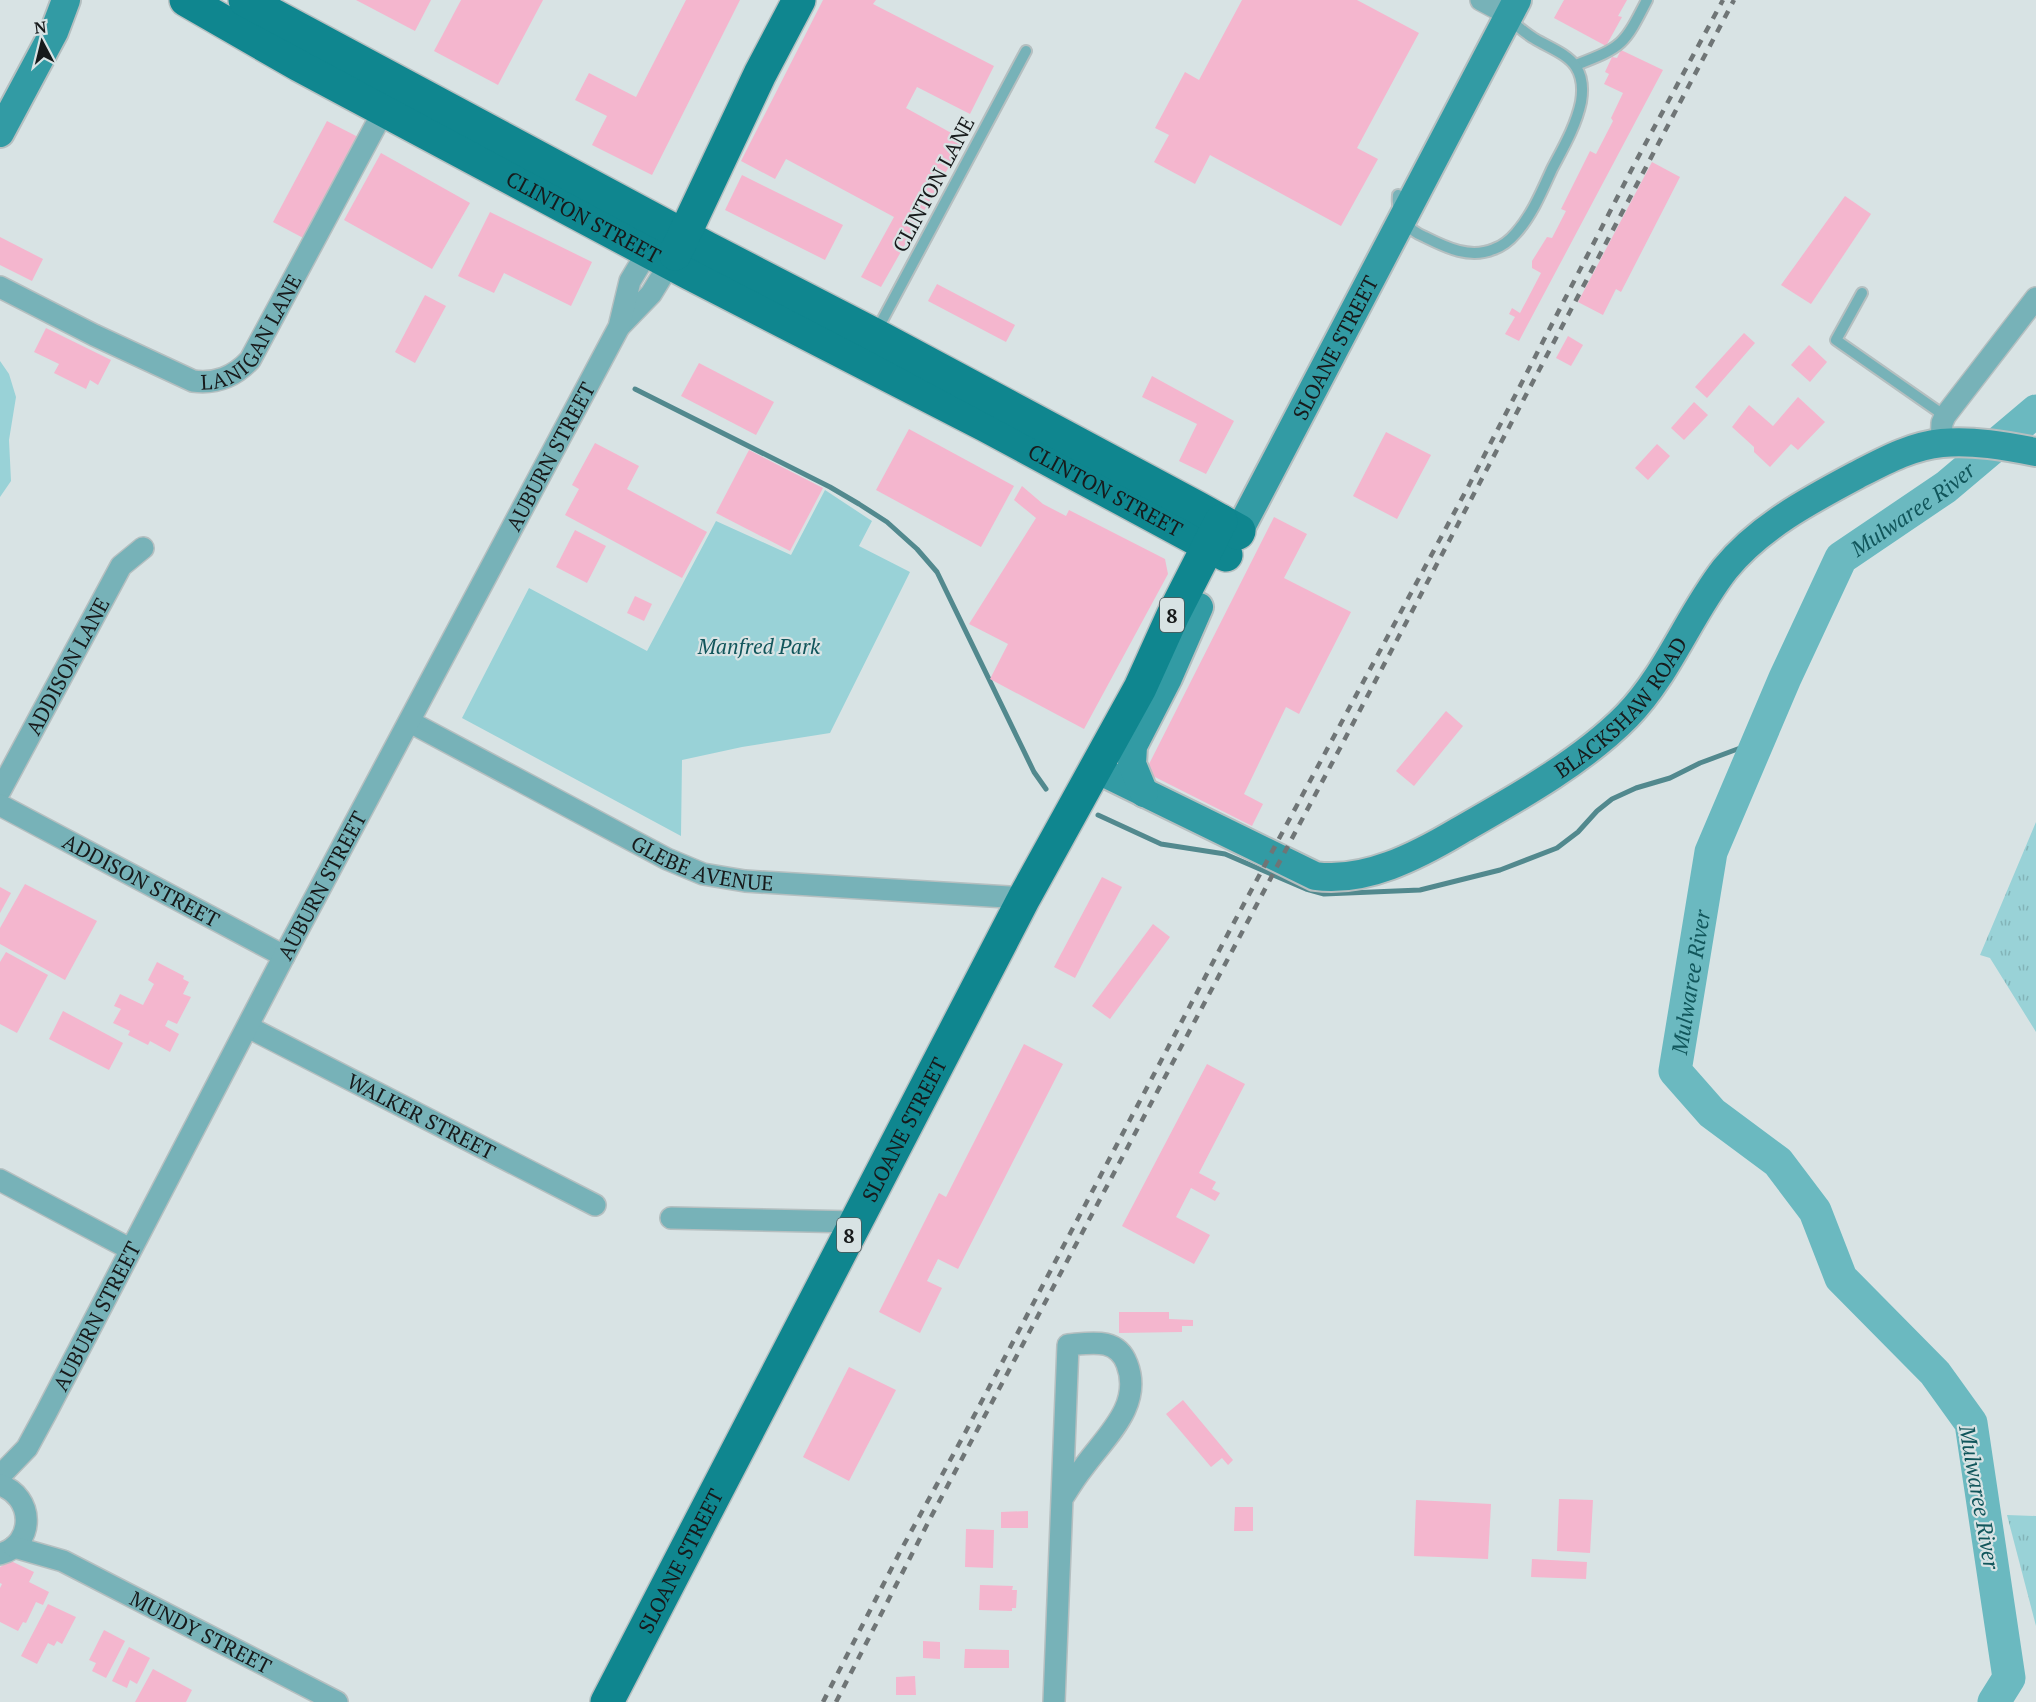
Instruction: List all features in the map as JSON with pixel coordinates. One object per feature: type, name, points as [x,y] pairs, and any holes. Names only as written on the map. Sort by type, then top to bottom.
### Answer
[{"type":"main road","name":"CLINTON STREET","points":[[186,0],[299,65],[384,110],[666,243],[875,335],[992,413]]},
{"type":"main road","name":"CLINTON STREET","points":[[245,0],[666,243],[992,413],[1223,538]]},
{"type":"main road","name":"AUBURN STREET","points":[[666,243],[785,0]]},
{"type":"main road","name":"AUBURN STREET","points":[[666,243],[799,0]]},
{"type":"main road","name":"SLOANE STREET","points":[[1140,688],[1200,607],[1223,538]]},
{"type":"main road","name":"SLOANE STREET","points":[[607,1702],[1024,898],[1140,688],[1173,615],[1223,538]]},
{"type":"street","points":[[0,133],[54,32],[66,0]]},
{"type":"street","points":[[54,32],[79,0]]},
{"type":"street","name":"SLOANE STREET","points":[[1223,538],[1402,224],[1500,5]]},
{"type":"street","name":"LANIGAN LANE","points":[[0,287],[94,335],[193,381],[205,382],[229,377],[250,360],[384,110]]},
{"type":"street","name":"SLOANE STREET","points":[[1223,538],[1402,224]]},
{"type":"street","name":"AUBURN STREET","points":[[0,1476],[27,1448],[284,956],[619,327],[630,281],[666,243]]},
{"type":"street","points":[[1943,429],[2036,298]]},
{"type":"street","name":"BLACKSHAW ROAD","points":[[1094,768],[1315,876],[1342,877],[1403,861],[1491,813],[1586,751],[1609,733],[1629,714],[1644,695],[1725,569],[1756,537],[1823,493],[1889,459],[1924,446],[1943,429],[1978,443],[2035,452]]},
{"type":"street","name":"ADDISON LANE","points":[[0,791],[121,566],[143,548]]},
{"type":"street","points":[[1144,793],[1132,764],[1133,746],[1168,678],[1200,607]]},
{"type":"street","name":"GLEBE AVENUE","points":[[410,722],[632,842],[703,874],[745,881],[1024,898]]},
{"type":"street","name":"ADDISON STREET","points":[[0,805],[284,956]]},
{"type":"street","name":"WALKER STREET","points":[[248,1027],[595,1205]]},
{"type":"street","points":[[0,1180],[130,1249]]},
{"type":"street","points":[[671,1218],[856,1222]]},
{"type":"street","points":[[1054,1702],[1062,1498],[1068,1345],[1099,1342],[1111,1344],[1120,1350],[1126,1360],[1130,1372],[1129,1397],[1117,1425],[1083,1467],[1062,1498]]},
{"type":"street","name":"AUBURN STREET","points":[[18,1496],[27,1448]]},
{"type":"street","points":[[0,1485],[11,1489],[18,1496],[27,1514],[25,1533],[7,1551]]},
{"type":"street","name":"MUNDY STREET","points":[[27,1524],[63,1561]]},
{"type":"street","name":"MUNDY STREET","points":[[7,1551],[63,1561],[337,1702]]},
{"type":"lane","points":[[1575,65],[1607,53],[1622,44],[1647,0]]},
{"type":"lane","points":[[1402,224],[1453,250],[1478,253],[1497,248],[1517,232],[1535,203],[1575,124],[1582,89],[1581,77],[1575,65],[1563,55],[1532,38],[1500,5]]},
{"type":"lane","name":"CLINTON LANE","points":[[875,335],[1026,51]]},
{"type":"lane","points":[[1862,293],[1836,340],[1943,429]]},
{"type":"green space","points":[[0,361],[9,374],[16,397],[9,440],[11,481],[0,497]]},
{"type":"green space","name":"Manfred Park","points":[[825,490],[872,521],[859,546],[910,572],[830,733],[742,747],[682,760],[681,836],[462,718],[529,588],[647,651],[716,521],[791,555]]},
{"type":"green space","points":[[2036,822],[2036,1032],[1990,958],[1980,955]]},
{"type":"green space","points":[[2007,1515],[2036,1516],[2036,1626]]},
{"type":"building","points":[[356,0],[431,0],[415,31]]},
{"type":"building","points":[[461,0],[543,0],[498,85],[434,51]]},
{"type":"building","points":[[686,0],[740,0],[652,175],[592,145],[607,116],[575,100],[589,73],[636,97]]},
{"type":"building","points":[[823,0],[876,0],[873,4],[994,66],[970,114],[917,87],[906,108],[964,140],[881,287],[861,277],[894,217],[786,159],[775,179],[741,161]]},
{"type":"building","points":[[1242,0],[1357,0],[1419,33],[1357,148],[1378,159],[1341,226],[1210,155],[1195,184],[1154,162],[1169,135],[1155,128],[1185,72],[1199,80]]},
{"type":"building","points":[[1564,0],[1627,0],[1618,16],[1622,17],[1606,46],[1554,18]]},
{"type":"building","points":[[1621,50],[1663,70],[1519,341],[1505,334],[1515,317],[1509,314],[1512,308],[1520,313],[1541,273],[1532,268],[1532,261],[1547,237],[1552,238],[1566,211],[1561,209],[1590,151],[1596,154],[1613,121],[1611,118],[1623,93],[1604,84],[1609,74],[1605,72],[1612,57],[1617,58]]},
{"type":"building","points":[[327,121],[360,138],[307,240],[273,222]]},
{"type":"building","points":[[381,153],[470,203],[432,269],[344,220]]},
{"type":"building","points":[[1652,162],[1680,177],[1621,292],[1616,289],[1603,315],[1578,302]]},
{"type":"building","points":[[742,175],[843,225],[825,260],[725,210]]},
{"type":"building","points":[[1845,196],[1871,214],[1811,304],[1781,285]]},
{"type":"building","points":[[490,212],[592,262],[571,306],[504,273],[494,293],[458,276]]},
{"type":"building","points":[[0,237],[43,259],[32,281],[0,265]]},
{"type":"building","points":[[937,284],[1015,325],[1006,342],[928,301]]},
{"type":"building","points":[[425,295],[446,306],[415,363],[395,352]]},
{"type":"building","points":[[46,328],[111,360],[98,385],[90,380],[86,389],[54,373],[59,364],[34,352]]},
{"type":"building","points":[[1744,333],[1755,343],[1707,398],[1695,387]]},
{"type":"building","points":[[1568,336],[1583,345],[1571,366],[1556,358]]},
{"type":"building","points":[[1809,345],[1827,362],[1810,382],[1791,365]]},
{"type":"building","points":[[699,363],[774,402],[756,435],[681,396]]},
{"type":"building","points":[[1152,376],[1234,421],[1206,474],[1179,461],[1197,424],[1142,397]]},
{"type":"building","points":[[1798,397],[1825,422],[1798,450],[1791,444],[1770,467],[1754,452],[1754,447],[1732,427],[1749,405],[1773,426]]},
{"type":"building","points":[[1694,402],[1708,415],[1684,440],[1671,428]]},
{"type":"building","points":[[909,429],[1014,486],[981,547],[876,490]]},
{"type":"building","points":[[1386,432],[1431,455],[1397,519],[1353,496]]},
{"type":"building","points":[[595,443],[639,466],[627,489],[707,532],[682,578],[565,515],[579,489],[572,485]]},
{"type":"building","points":[[1657,444],[1670,456],[1648,480],[1635,468]]},
{"type":"building","points":[[749,450],[823,488],[790,551],[716,513]]},
{"type":"building","points":[[1022,486],[1043,504],[1066,516],[1069,510],[1165,559],[1168,574],[1084,729],[990,679],[1008,644],[969,624],[1036,518],[1014,500]]},
{"type":"building","points":[[1274,517],[1307,534],[1284,578],[1351,612],[1299,714],[1286,707],[1244,794],[1263,804],[1252,826],[1145,772]]},
{"type":"building","points":[[575,530],[606,546],[587,583],[556,567]]},
{"type":"building","points":[[635,596],[652,604],[644,621],[627,613]]},
{"type":"building","points":[[1446,711],[1463,726],[1414,786],[1396,771]]},
{"type":"building","points":[[1102,877],[1122,887],[1075,978],[1054,967]]},
{"type":"building","points":[[25,884],[97,921],[65,980],[0,944],[0,928]]},
{"type":"building","points":[[0,887],[11,893],[0,913]]},
{"type":"building","points":[[1153,924],[1170,937],[1110,1019],[1092,1006]]},
{"type":"building","points":[[6,952],[48,975],[17,1033],[0,1024],[0,962]]},
{"type":"building","points":[[157,962],[184,976],[183,979],[189,982],[183,994],[191,997],[177,1024],[168,1020],[165,1026],[179,1034],[170,1052],[150,1041],[148,1045],[128,1035],[130,1031],[113,1023],[121,1009],[114,1006],[120,994],[143,1005],[154,984],[148,980]]},
{"type":"building","points":[[63,1011],[123,1043],[109,1070],[49,1039]]},
{"type":"building","points":[[1024,1044],[1063,1064],[958,1269],[938,1259],[927,1281],[942,1288],[920,1333],[879,1312],[939,1193],[946,1197]]},
{"type":"building","points":[[1207,1064],[1245,1084],[1199,1173],[1216,1182],[1212,1189],[1220,1193],[1215,1201],[1191,1188],[1176,1217],[1210,1235],[1194,1264],[1122,1226]]},
{"type":"building","points":[[1119,1312],[1169,1312],[1169,1319],[1193,1320],[1193,1326],[1182,1326],[1182,1332],[1119,1333]]},
{"type":"building","points":[[849,1367],[896,1390],[849,1481],[803,1457]]},
{"type":"building","points":[[1183,1400],[1233,1460],[1228,1465],[1222,1458],[1211,1467],[1166,1414]]},
{"type":"building","points":[[1559,1499],[1593,1500],[1590,1553],[1557,1551]]},
{"type":"building","points":[[1416,1500],[1491,1504],[1488,1559],[1414,1556]]},
{"type":"building","points":[[1235,1507],[1253,1507],[1253,1531],[1234,1531]]},
{"type":"building","points":[[1028,1511],[1028,1528],[1001,1528],[1001,1512]]},
{"type":"building","points":[[966,1529],[994,1530],[993,1568],[965,1567]]},
{"type":"building","points":[[1532,1559],[1587,1562],[1586,1579],[1531,1577]]},
{"type":"building","points":[[11,1561],[34,1572],[29,1582],[49,1592],[43,1605],[36,1602],[26,1623],[23,1622],[18,1631],[0,1622],[2,1584],[0,1583],[0,1567]]},
{"type":"building","points":[[980,1585],[1013,1586],[1012,1590],[1017,1590],[1016,1608],[1012,1608],[1012,1611],[979,1610]]},
{"type":"building","points":[[48,1604],[76,1617],[62,1644],[57,1641],[54,1646],[48,1643],[37,1664],[21,1656]]},
{"type":"building","points":[[104,1630],[125,1641],[106,1678],[92,1671],[96,1663],[89,1660]]},
{"type":"building","points":[[923,1641],[940,1642],[940,1659],[923,1658]]},
{"type":"building","points":[[129,1647],[150,1658],[137,1684],[130,1680],[127,1688],[112,1681]]},
{"type":"building","points":[[965,1649],[1009,1650],[1009,1668],[964,1668]]},
{"type":"building","points":[[153,1669],[192,1690],[186,1702],[135,1702]]},
{"type":"building","points":[[915,1676],[916,1695],[896,1695],[896,1677]]},
{"type":"waterway","points":[[635,389],[830,487],[887,522],[917,549],[937,572],[1034,772],[1046,789]]},
{"type":"waterway","name":"Mulwaree River","points":[[1994,1702],[2009,1678],[1971,1423],[1935,1373],[1841,1278],[1815,1211],[1778,1162],[1712,1113],[1675,1071],[1711,852],[1785,678],[1841,558],[1946,487],[2036,411]]},
{"type":"waterway","points":[[1098,815],[1161,844],[1225,854],[1306,889],[1324,894],[1420,890],[1500,870],[1557,848],[1578,832],[1597,811],[1612,799],[1759,741]]},
{"type":"railway","points":[[823,1702],[901,1550],[1231,928],[1468,487],[1635,163],[1723,0]]},
{"type":"railway","points":[[836,1702],[932,1515],[1734,0]]}]
